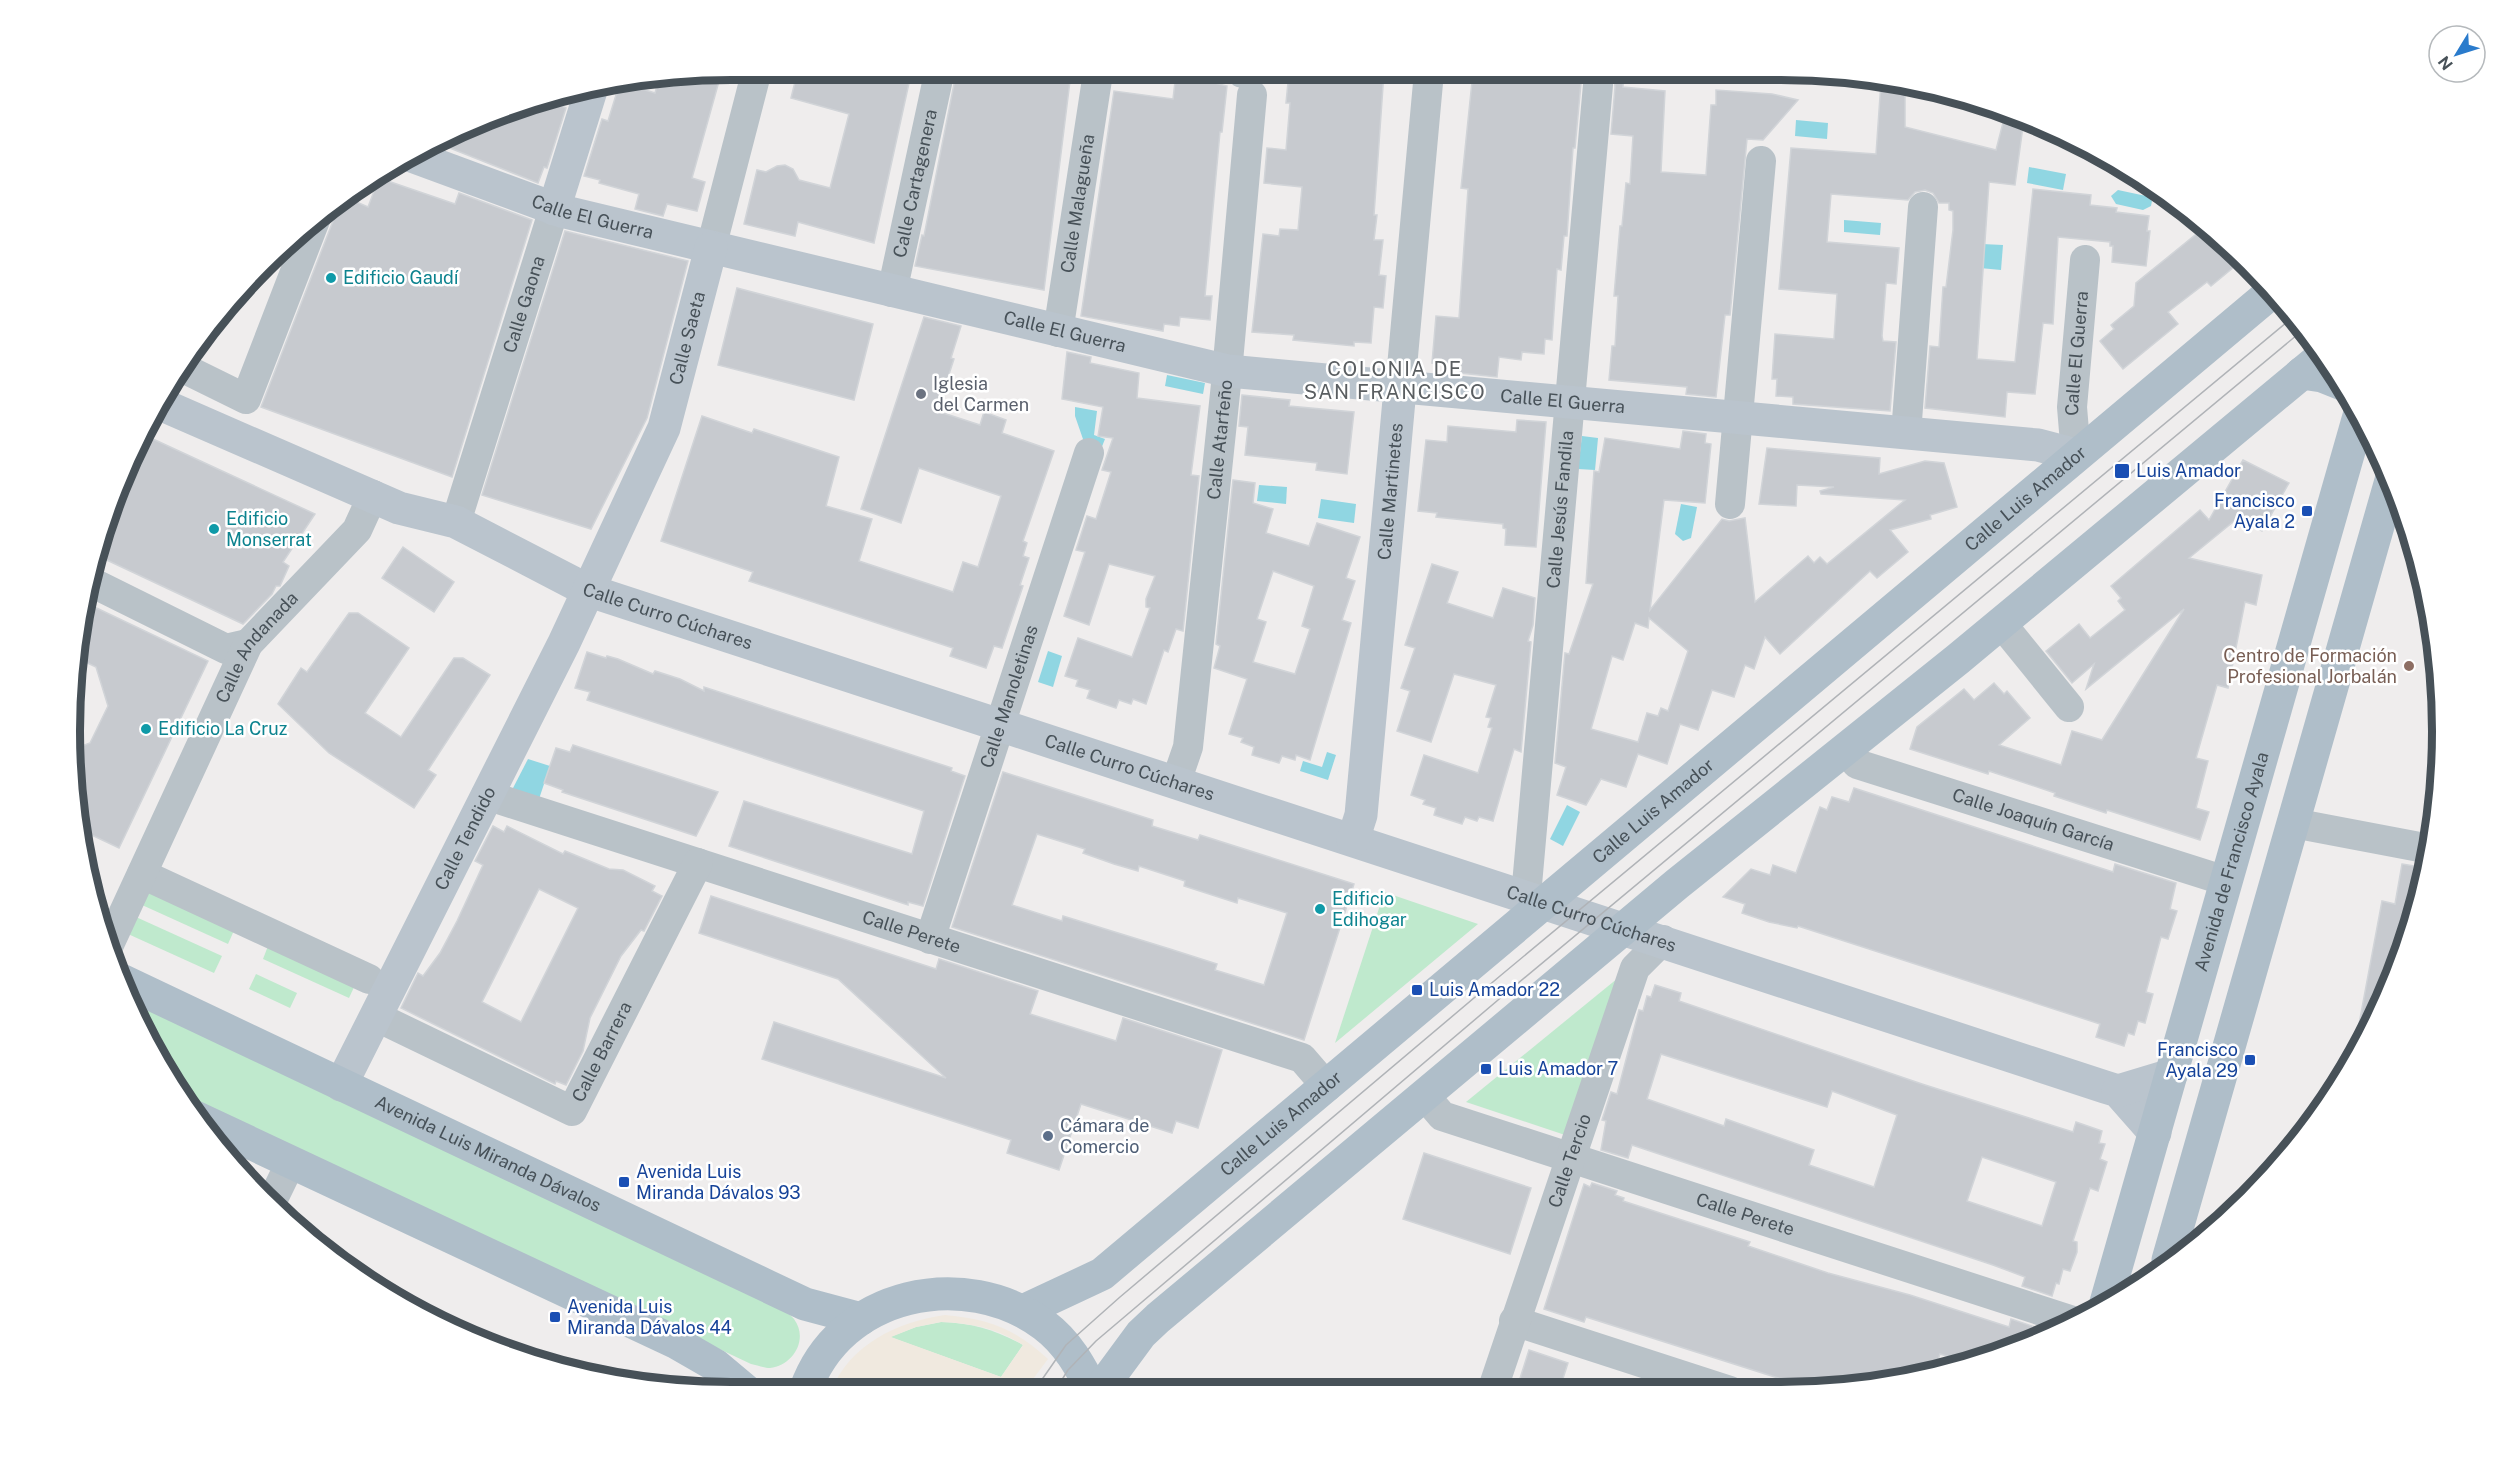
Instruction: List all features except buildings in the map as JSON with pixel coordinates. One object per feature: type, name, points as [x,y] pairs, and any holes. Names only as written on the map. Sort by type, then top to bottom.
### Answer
[{"type":"main road","name":"Calle Luis Amador","points":[[1023,1311],[1102,1274],[1327,1087],[1537,899],[2266,297]]},
{"type":"main road","points":[[1105,1382],[1146,1328],[1626,928],[2001,623],[2313,364],[2322,376],[2328,378]]},
{"type":"main road","name":"Avenida de Francisco Ayala","points":[[2109,1292],[2356,427]]},
{"type":"main road","points":[[2170,1252],[2387,494]]},
{"type":"main road","name":"Avenida Luis Miranda Dávalos","points":[[131,985],[805,1304],[861,1319]]},
{"type":"main road","points":[[213,1125],[675,1342],[716,1378]]},
{"type":"main road","points":[[808,1382],[830,1346],[861,1319],[916,1295],[943,1292],[975,1294],[1023,1311],[1046,1326],[1066,1345],[1088,1382]]},
{"type":"street","name":"Calle Saeta","points":[[587,590],[664,428],[754,80]]},
{"type":"street","name":"Calle Cartagenera","points":[[892,292],[938,80]]},
{"type":"street","name":"Calle Malagueña","points":[[1058,332],[1097,80]]},
{"type":"street","name":"Calle Atarfeño","points":[[1176,782],[1188,747],[1228,371],[1247,80]]},
{"type":"street","name":"Calle Martinetes","points":[[1353,840],[1360,815],[1428,80]]},
{"type":"street","name":"Calle Jesús Fandila","points":[[1537,899],[1569,403],[1598,85]]},
{"type":"street","name":"Calle Gaona","points":[[456,522],[589,95]]},
{"type":"street","name":"Calle El Guerra","points":[[420,159],[554,209],[1058,332],[1228,371],[2038,445],[2076,455],[2072,407],[2085,260]]},
{"type":"street","points":[[1730,504],[1761,161]]},
{"type":"street","points":[[1906,434],[1923,207]]},
{"type":"street","points":[[188,370],[246,399],[310,234]]},
{"type":"street","name":"Calle Curro Cúchares","points":[[166,407],[399,508],[456,522],[587,590],[1003,712],[1176,782],[1664,940],[2118,1091]]},
{"type":"street","name":"Calle Manoletinas","points":[[930,939],[1089,453]]},
{"type":"street","name":"Calle Andanada","points":[[113,936],[248,644],[357,530],[373,495]]},
{"type":"street","points":[[96,585],[226,649],[248,644]]},
{"type":"street","name":"Calle Tendido","points":[[341,1085],[564,643],[587,590]]},
{"type":"street","points":[[2001,623],[2069,707]]},
{"type":"street","name":"Calle Joaquín García","points":[[1845,749],[1857,764],[2226,881]]},
{"type":"street","name":"Calle Perete","points":[[486,795],[1302,1058],[1327,1087]]},
{"type":"street","points":[[2293,823],[2421,847]]},
{"type":"street","name":"Calle Barrera","points":[[375,1016],[572,1111],[699,863]]},
{"type":"street","points":[[142,874],[369,979]]},
{"type":"street","name":"Calle Tercio","points":[[1495,1382],[1635,968],[1664,940]]},
{"type":"street","points":[[2155,1133],[2118,1091],[2171,1075]]},
{"type":"street","name":"Calle Perete","points":[[1425,1096],[1442,1116],[2061,1317]]},
{"type":"street","points":[[275,1195],[291,1162]]},
{"type":"street","points":[[1514,1321],[1705,1382]]},
{"type":"green space","points":[[150,887],[236,926],[228,944],[142,905]]},
{"type":"green space","points":[[1384,893],[1478,924],[1335,1043]]},
{"type":"green space","points":[[136,917],[222,956],[214,973],[128,934]]},
{"type":"green space","points":[[268,946],[355,985],[349,998],[263,959]]},
{"type":"green space","points":[[256,974],[297,993],[290,1008],[249,989]]},
{"type":"green space","points":[[1618,978],[1565,1135],[1466,1102]]},
{"type":"green space","points":[[141,1005],[779,1307],[792,1317],[798,1327],[800,1335],[796,1350],[792,1357],[778,1366],[768,1368],[751,1364],[196,1101],[167,1056]]},
{"type":"green space","points":[[401,1291],[490,1335],[443,1314]]},
{"type":"green space","points":[[941,1322],[984,1328],[1023,1345],[1001,1377],[890,1337],[916,1327]]},
{"type":"sand","points":[[945,1315],[975,1319],[1013,1333],[1048,1359],[1031,1382],[836,1382],[851,1360],[863,1348],[894,1329]],"holes":[[[941,1322],[973,1325],[994,1331],[1023,1345],[1001,1377],[891,1337],[916,1327]]]},
{"type":"water","points":[[1796,120],[1828,123],[1827,139],[1795,136]]},
{"type":"water","points":[[2029,167],[2066,174],[2063,190],[2027,183]]},
{"type":"water","points":[[2118,190],[2146,196],[2152,201],[2151,206],[2143,210],[2116,204],[2111,196]]},
{"type":"water","points":[[1844,220],[1881,223],[1880,235],[1844,232]]},
{"type":"water","points":[[1982,244],[2003,245],[2001,270],[1980,268]]},
{"type":"water","points":[[1167,375],[1205,383],[1203,394],[1165,386]]},
{"type":"water","points":[[1075,407],[1097,411],[1094,435],[1105,439],[1101,449],[1084,442],[1075,416]]},
{"type":"water","points":[[1582,436],[1598,438],[1595,470],[1578,469]]},
{"type":"water","points":[[1259,485],[1287,487],[1286,504],[1257,501]]},
{"type":"water","points":[[1321,499],[1356,504],[1354,523],[1318,518]]},
{"type":"water","points":[[1681,504],[1697,507],[1691,538],[1683,541],[1675,534]]},
{"type":"water","points":[[1048,651],[1062,656],[1053,687],[1038,682]]},
{"type":"water","points":[[1327,752],[1336,755],[1328,780],[1300,771],[1303,761],[1322,767]]},
{"type":"water","points":[[528,759],[550,766],[539,799],[512,790]]},
{"type":"water","points":[[1567,805],[1580,812],[1563,846],[1550,839]]},
{"type":"tram line","points":[[1040,1382],[1066,1345],[1120,1297],[1500,976],[2287,322]]},
{"type":"tram line","points":[[1061,1382],[1068,1370],[1096,1341],[1511,989],[2297,335]]},
{"type":"place","name":"Edificio Gaudí","points":[[331,278]]},
{"type":"place","name":"Iglesia del Carmen","points":[[921,394]]},
{"type":"place","name":"Luis Amador","points":[[2122,471]]},
{"type":"place","name":"Francisco Ayala 2","points":[[2307,511]]},
{"type":"place","name":"Edificio Monserrat","points":[[214,529]]},
{"type":"place","name":"Centro de Formación Profesional Jorbalán","points":[[2409,666]]},
{"type":"place","name":"Edificio La Cruz","points":[[146,729]]},
{"type":"place","name":"Edificio Edihogar","points":[[1320,909]]},
{"type":"place","name":"Luis Amador 22","points":[[1417,990]]},
{"type":"place","name":"Francisco Ayala 29","points":[[2250,1060]]},
{"type":"place","name":"Luis Amador 7","points":[[1486,1069]]},
{"type":"place","name":"Cámara de Comercio","points":[[1048,1136]]},
{"type":"place","name":"Avenida Luis Miranda Dávalos 93","points":[[624,1182]]},
{"type":"place","name":"Avenida Luis Miranda Dávalos 44","points":[[555,1317]]},
{"type":"district","name":"COLONIA DE SAN FRANCISCO","points":[[1395,380]]}]
